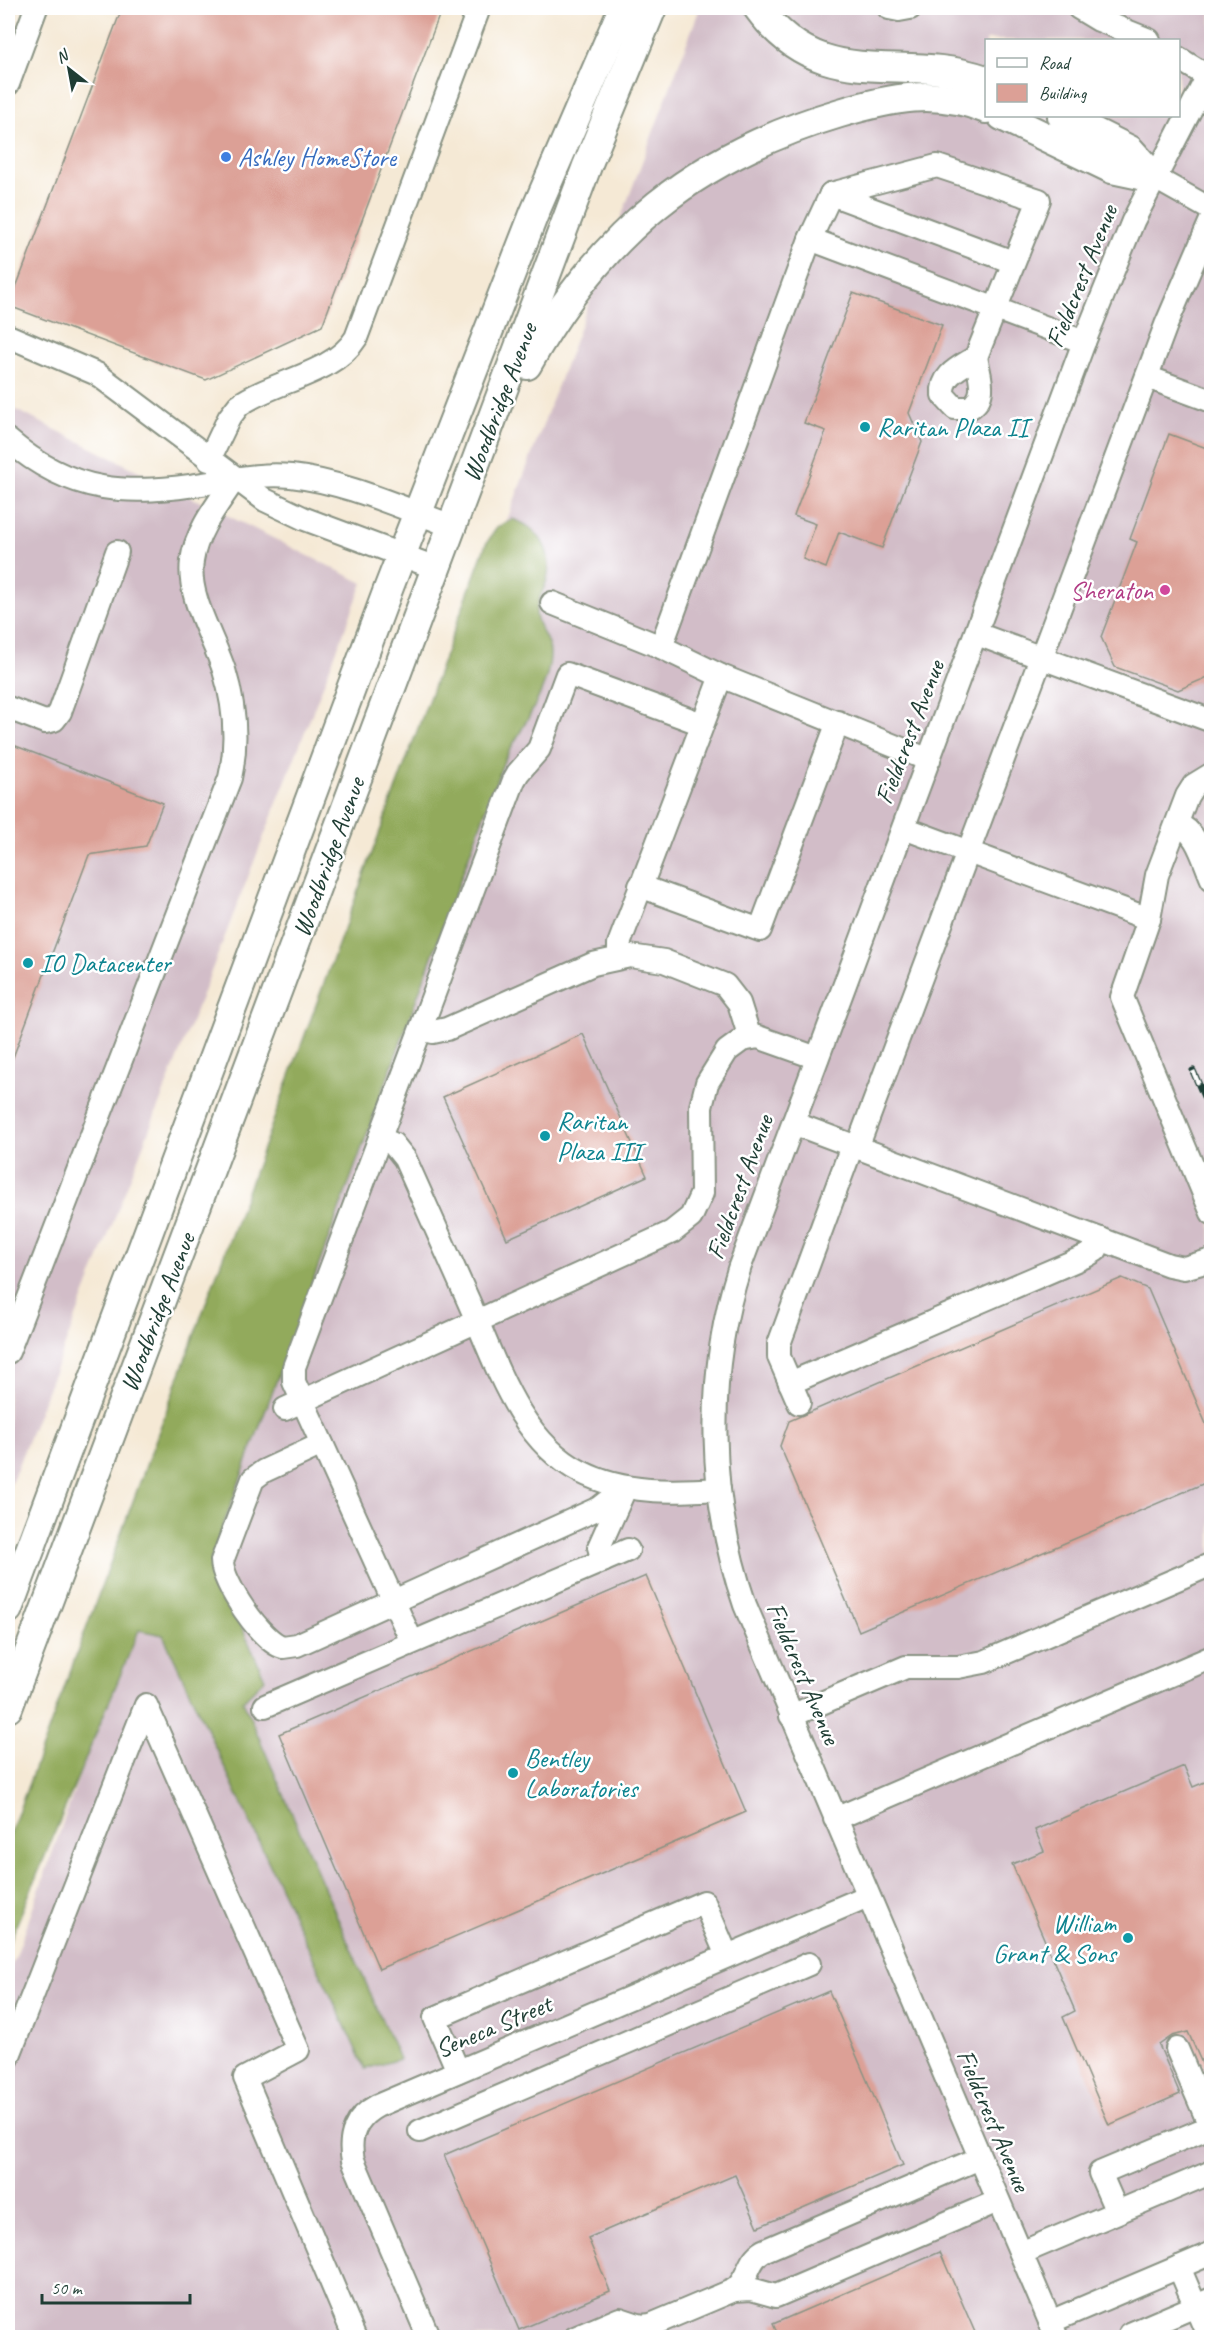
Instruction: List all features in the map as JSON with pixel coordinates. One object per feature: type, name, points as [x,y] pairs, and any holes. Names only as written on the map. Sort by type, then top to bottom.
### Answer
[{"type":"main road","points":[[534,214],[602,8]]},
{"type":"main road","name":"Woodbridge Avenue","points":[[8,1609],[403,555],[534,214],[623,8]]},
{"type":"main road","name":"Woodbridge Avenue","points":[[8,1708],[613,99],[652,8]]},
{"type":"main road","points":[[758,8],[786,37],[830,62],[857,67],[942,69],[985,80]]},
{"type":"main road","points":[[467,485],[508,400],[564,304],[603,255],[668,196],[711,166],[761,141],[803,124],[876,102],[906,97],[936,97],[985,109]]},
{"type":"main road","points":[[1004,117],[1112,169],[1155,178]]},
{"type":"main road","points":[[1064,117],[1130,150],[1155,178]]},
{"type":"street","points":[[8,84],[36,8]]},
{"type":"street","points":[[209,460],[229,418],[239,405],[333,360],[350,348],[356,338],[479,8]]},
{"type":"street","points":[[889,8],[899,10],[910,8]]},
{"type":"street","points":[[1079,8],[1102,14],[1147,39]]},
{"type":"street","points":[[1180,58],[1209,72]]},
{"type":"street","name":"Fieldcrest Avenue","points":[[1053,2330],[739,1589],[726,1537],[719,1489],[716,1401],[728,1305],[740,1266],[817,1058],[1084,342],[1133,220],[1209,72]]},
{"type":"street","points":[[831,194],[937,166],[1039,200],[1012,261],[976,357]]},
{"type":"street","points":[[1155,178],[1212,210]]},
{"type":"street","points":[[662,647],[810,239],[831,194]]},
{"type":"street","points":[[831,194],[1012,261]]},
{"type":"street","points":[[1101,1239],[1096,1250],[1086,1256],[794,1393],[779,1357],[780,1336],[969,852],[1186,273],[1212,218]]},
{"type":"street","points":[[810,239],[1084,342]]},
{"type":"street","points":[[8,336],[97,374],[234,480],[284,510],[436,568]]},
{"type":"street","points":[[1147,377],[1212,401]]},
{"type":"street","points":[[8,440],[28,458],[51,472],[82,484],[112,490],[177,488],[276,475],[305,478],[335,485],[452,526]]},
{"type":"street","points":[[8,1352],[230,778],[235,753],[232,706],[224,670],[195,592],[191,570],[201,533],[234,480]]},
{"type":"street","points":[[8,708],[45,722],[54,720],[60,712],[117,552]]},
{"type":"street","points":[[552,603],[662,647],[721,676],[929,760]]},
{"type":"street","points":[[977,633],[1212,721]]},
{"type":"street","points":[[412,1642],[322,1444],[294,1405],[292,1373],[518,773],[539,749],[567,674],[702,724]]},
{"type":"street","points":[[619,957],[619,944],[640,886],[721,676]]},
{"type":"street","points":[[640,886],[760,930],[838,722]]},
{"type":"street","points":[[1212,774],[1199,780],[1190,790],[1157,875],[1149,919],[1123,989],[1123,1004],[1212,1213]]},
{"type":"street","points":[[1177,824],[1190,831],[1205,846],[1212,879]]},
{"type":"street","points":[[904,828],[1149,919]]},
{"type":"street","points":[[421,1029],[433,1032],[447,1029],[593,964],[619,957],[656,959],[719,981],[735,996],[750,1038]]},
{"type":"street","points":[[294,1405],[665,1236],[685,1223],[696,1210],[702,1193],[700,1120],[707,1083],[727,1051],[750,1038],[764,1038],[817,1058]]},
{"type":"street","points":[[793,1123],[1176,1267],[1191,1267],[1212,1260]]},
{"type":"street","points":[[380,1138],[393,1144],[405,1160],[515,1402],[544,1443],[560,1458],[581,1472],[626,1487],[675,1492],[719,1489]]},
{"type":"street","points":[[322,1444],[264,1471],[253,1479],[224,1555],[224,1576],[265,1636],[283,1647],[297,1645],[599,1508],[626,1487]]},
{"type":"street","points":[[603,1561],[601,1542],[626,1487]]},
{"type":"street","points":[[265,1706],[628,1550]]},
{"type":"street","points":[[791,1716],[906,1667],[975,1665],[1212,1564]]},
{"type":"street","points":[[835,1819],[1212,1658]]},
{"type":"street","points":[[8,2058],[146,1705],[298,2050],[245,2078],[355,2337]]},
{"type":"street","name":"Seneca Street","points":[[429,2337],[353,2160],[351,2144],[358,2122],[370,2110],[868,1896]]},
{"type":"street","points":[[458,2072],[435,2018],[704,1902],[727,1956]]},
{"type":"street","points":[[420,2131],[809,1964]]},
{"type":"street","points":[[663,1983],[679,2020]]},
{"type":"street","points":[[520,2045],[536,2081]]},
{"type":"street","points":[[1117,2212],[1101,2173],[1211,2126],[1176,2049]]},
{"type":"street","points":[[574,2337],[620,2319],[641,2326],[646,2331],[734,2290],[744,2282],[755,2256],[763,2251],[980,2158]]},
{"type":"street","points":[[1021,2253],[1212,2172]]},
{"type":"street","points":[[734,2290],[751,2289],[776,2296],[998,2201]]},
{"type":"street","points":[[1053,2330],[1212,2253]]},
{"type":"street","points":[[1179,2267],[1203,2302],[1209,2337]]},
{"type":"street","points":[[1130,2334],[1203,2302]]},
{"type":"shaded area","points":[[700,8],[1211,8],[1211,2337],[8,2338],[8,1971],[16,1956],[125,1646],[88,1632]]},
{"type":"shaded area","points":[[8,406],[363,583],[8,1491]]},
{"type":"green space","points":[[512,519],[537,534],[548,559],[547,579],[536,614],[550,653],[545,681],[533,710],[503,763],[211,1559],[265,1679],[243,1701],[399,2059],[365,2069],[163,1635],[139,1630],[8,1945],[8,1840],[486,544],[497,527]]},
{"type":"building","name":"Ashley HomeStore","points":[[122,8],[442,8],[322,326],[206,380],[9,306]]},
{"type":"building","name":"Raritan Plaza II","points":[[853,293],[942,325],[909,413],[922,442],[882,548],[839,532],[826,568],[803,559],[816,524],[794,516],[826,431],[804,423]]},
{"type":"building","name":"Sheraton","points":[[1169,434],[1212,450],[1212,669],[1208,677],[1178,690],[1115,667],[1101,637],[1137,542],[1130,539]]},
{"type":"building","name":"IO Datacenter","points":[[8,743],[163,803],[146,846],[89,855],[9,1068]]},
{"type":"building","name":"Raritan Plaza III","points":[[583,1034],[647,1176],[507,1239],[443,1097]]},
{"type":"building","points":[[1122,1278],[1148,1289],[1212,1438],[1212,1480],[859,1631],[780,1446],[789,1421]]},
{"type":"building","name":"Bentley Laboratories","points":[[646,1576],[746,1812],[379,1969],[279,1734]]},
{"type":"building","name":"William Grant & Sons","points":[[1184,1766],[1193,1787],[1212,1779],[1212,2086],[1188,2032],[1172,2036],[1159,2045],[1180,2094],[1109,2125],[1063,2017],[1075,2011],[1012,1864],[1044,1851],[1035,1830]]},
{"type":"building","points":[[829,1991],[903,2165],[758,2227],[735,2175],[588,2238],[610,2291],[519,2330],[444,2155]]},
{"type":"building","points":[[940,2252],[977,2337],[779,2337],[773,2324]]},
{"type":"railway","points":[[1193,1071],[1212,1115]]},
{"type":"place","name":"Ashley HomeStore","points":[[226,157]]},
{"type":"place","name":"Raritan Plaza II","points":[[865,427]]},
{"type":"place","name":"Sheraton","points":[[1165,590]]},
{"type":"place","name":"IO Datacenter","points":[[28,963]]},
{"type":"place","name":"Raritan Plaza III","points":[[545,1136]]},
{"type":"place","name":"Bentley Laboratories","points":[[513,1773]]},
{"type":"place","name":"William Grant & Sons","points":[[1128,1938]]}]
